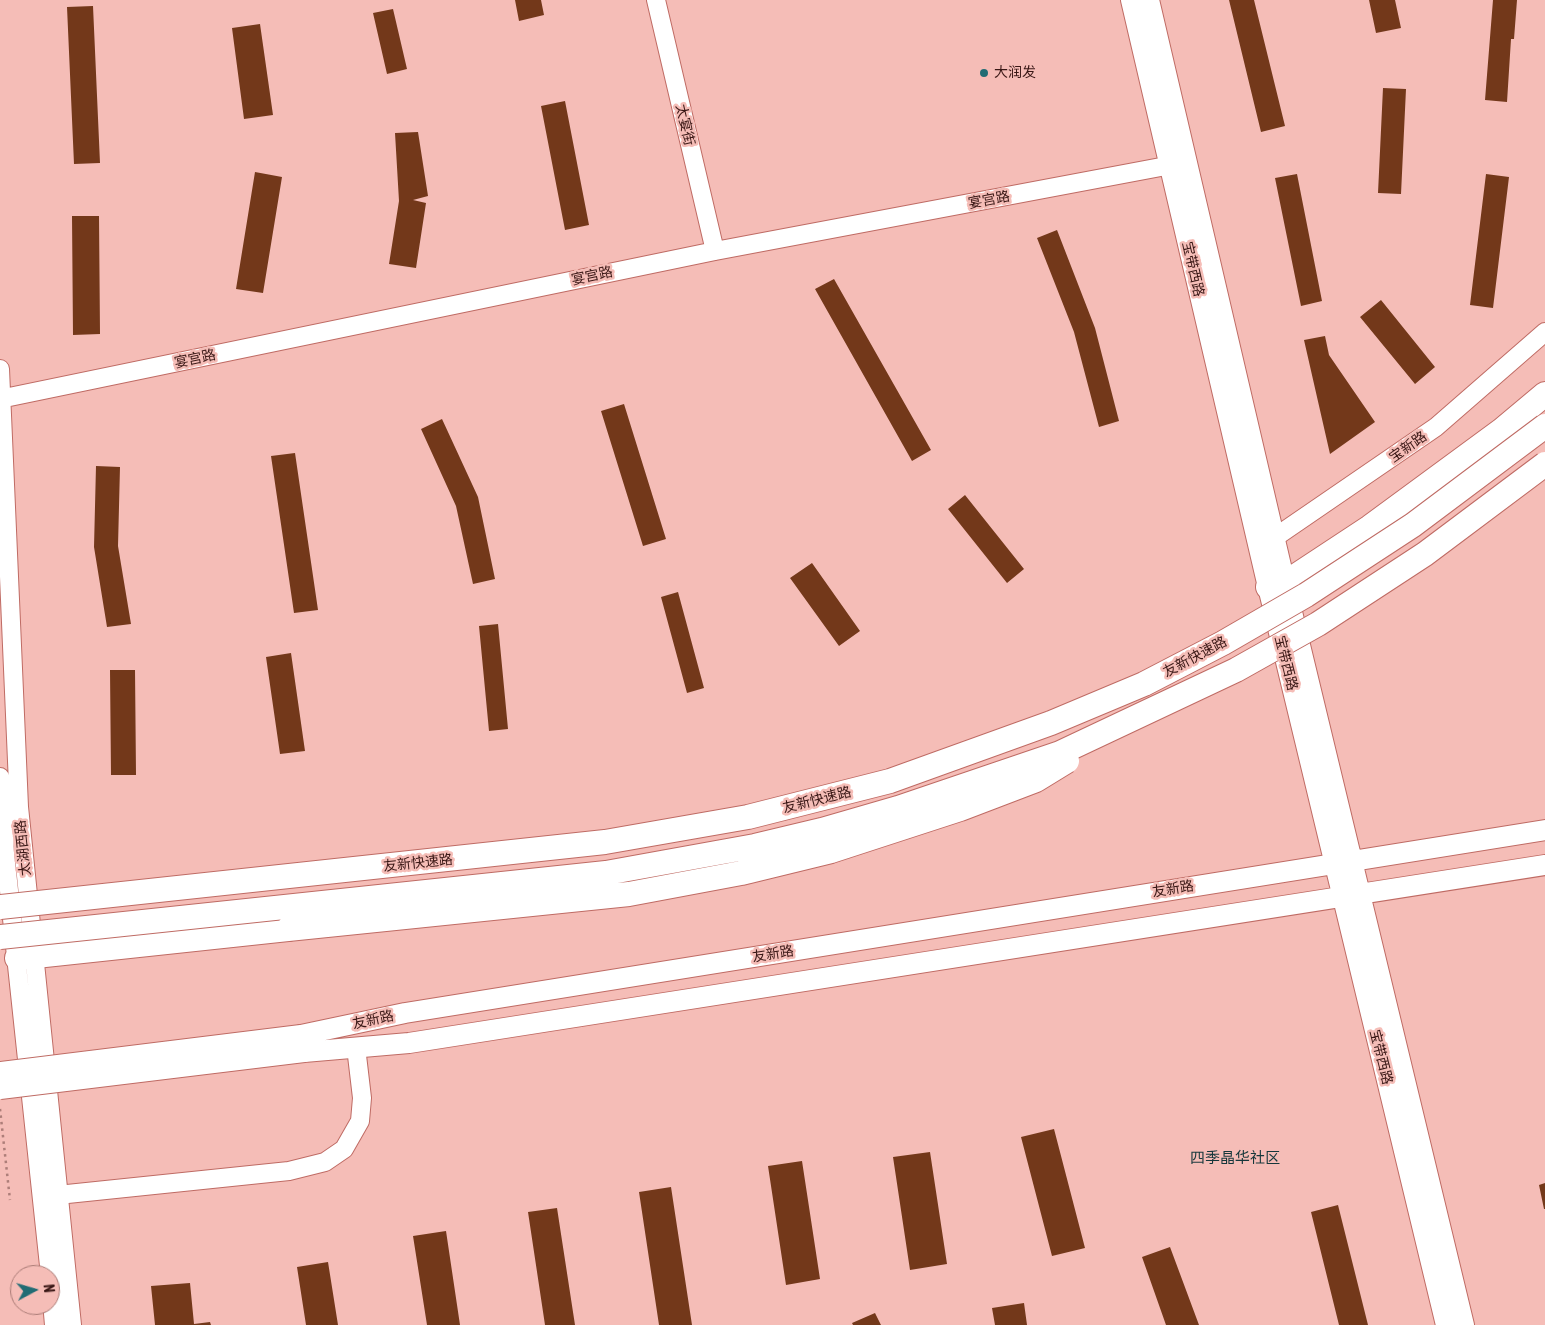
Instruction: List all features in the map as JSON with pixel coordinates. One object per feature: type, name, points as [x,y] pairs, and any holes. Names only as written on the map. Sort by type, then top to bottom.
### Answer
[{"type":"highway","points":[[1276,585],[1412,497],[1502,430],[1545,394]]},
{"type":"highway","name":"友新快速路","points":[[0,907],[605,842],[748,816],[890,781],[1052,723],[1144,684],[1223,643],[1306,595],[1413,525],[1468,486],[1545,426]]},
{"type":"highway","name":"友新快速路","points":[[0,937],[606,873],[676,862],[822,830],[972,785],[1060,753],[1236,670],[1318,624],[1425,554],[1545,464]]},
{"type":"highway","points":[[25,957],[629,894],[692,883],[788,862],[849,845],[1036,780],[1156,709]]},
{"type":"main road","name":"宝带西路","points":[[1131,0],[1177,164],[1351,896],[1464,1325]]},
{"type":"main road","name":"宝带西路","points":[[1149,0],[1177,164]]},
{"type":"main road","name":"友新路","points":[[0,1089],[302,1044],[405,1014],[1545,830]]},
{"type":"main road","name":"友新路","points":[[0,1072],[302,1044],[356,1047],[409,1043],[1545,865]]},
{"type":"main road","name":"宝带西路","points":[[1351,896],[1446,1325]]},
{"type":"street","name":"太宴街","points":[[656,0],[714,251]]},
{"type":"street","name":"宴宫路","points":[[1,399],[714,251],[1177,164]]},
{"type":"street","name":"宝新路","points":[[1266,540],[1436,427],[1545,332]]},
{"type":"street","name":"太湖西路","points":[[0,369],[25,957],[51,1195],[72,1325]]},
{"type":"street","name":"太湖西路","points":[[0,777],[5,853],[25,957]]},
{"type":"street","points":[[51,1195],[289,1170],[325,1162],[344,1149],[360,1121],[362,1098],[356,1047]]},
{"type":"street","name":"太湖西路","points":[[50,1265],[51,1195]]},
{"type":"path","points":[[0,1109],[10,1200]]},
{"type":"building","points":[[515,0],[541,0],[544,15],[519,21]]},
{"type":"building","points":[[1229,0],[1254,0],[1285,126],[1261,132]]},
{"type":"building","points":[[1369,0],[1395,0],[1401,28],[1376,33]]},
{"type":"building","points":[[1493,0],[1517,0],[1514,39],[1511,39],[1507,102],[1485,100]]},
{"type":"building","points":[[93,6],[100,163],[74,164],[67,7]]},
{"type":"building","points":[[393,9],[407,69],[387,74],[373,13]]},
{"type":"building","points":[[260,24],[273,115],[244,119],[232,28]]},
{"type":"building","points":[[1383,88],[1406,89],[1401,194],[1378,193]]},
{"type":"building","points":[[565,101],[589,225],[565,230],[541,106]]},
{"type":"building","points":[[418,132],[428,196],[413,200],[426,203],[416,268],[389,264],[399,201],[395,133]]},
{"type":"building","points":[[255,172],[282,177],[263,293],[236,289]]},
{"type":"building","points":[[1297,174],[1322,301],[1301,306],[1275,178]]},
{"type":"building","points":[[1486,174],[1509,177],[1493,308],[1470,305]]},
{"type":"building","points":[[72,216],[99,216],[100,334],[73,335]]},
{"type":"building","points":[[1057,230],[1095,328],[1119,421],[1099,427],[1074,332],[1037,238]]},
{"type":"building","points":[[834,279],[931,450],[912,461],[815,289]]},
{"type":"building","points":[[1381,300],[1435,367],[1415,384],[1360,317]]},
{"type":"building","points":[[1325,336],[1329,355],[1375,422],[1330,454],[1304,340]]},
{"type":"building","points":[[624,404],[666,539],[643,546],[601,411]]},
{"type":"building","points":[[442,419],[478,497],[495,579],[473,584],[456,506],[421,429]]},
{"type":"building","points":[[295,453],[318,610],[294,613],[271,456]]},
{"type":"building","points":[[96,466],[120,467],[118,546],[131,624],[107,627],[94,547]]},
{"type":"building","points":[[965,495],[1024,569],[1007,583],[948,509]]},
{"type":"building","points":[[812,563],[860,631],[839,646],[790,578]]},
{"type":"building","points":[[678,592],[704,688],[687,693],[661,597]]},
{"type":"building","points":[[498,624],[508,729],[489,731],[479,626]]},
{"type":"building","points":[[291,653],[305,751],[280,754],[266,657]]},
{"type":"building","points":[[110,670],[135,670],[136,775],[111,775]]},
{"type":"building","points":[[1054,1129],[1085,1248],[1052,1256],[1021,1137]]},
{"type":"building","points":[[930,1152],[947,1264],[910,1270],[893,1157]]},
{"type":"building","points":[[802,1161],[820,1279],[786,1285],[768,1166]]},
{"type":"building","points":[[1545,1183],[1545,1209],[1544,1209],[1539,1185]]},
{"type":"building","points":[[671,1187],[692,1325],[659,1325],[639,1192]]},
{"type":"building","points":[[1338,1205],[1368,1325],[1339,1325],[1311,1212]]},
{"type":"building","points":[[557,1208],[575,1325],[545,1325],[528,1212]]},
{"type":"building","points":[[446,1231],[460,1325],[427,1325],[413,1236]]},
{"type":"building","points":[[1170,1247],[1199,1325],[1166,1325],[1142,1257]]},
{"type":"building","points":[[328,1262],[338,1325],[306,1325],[297,1267]]},
{"type":"building","points":[[190,1283],[194,1324],[210,1322],[211,1325],[155,1325],[151,1286]]},
{"type":"building","points":[[1024,1303],[1027,1325],[995,1325],[992,1308]]},
{"type":"building","points":[[875,1313],[881,1325],[853,1325],[852,1323]]},
{"type":"place","name":"大润发","points":[[984,73]]},
{"type":"district","name":"四季晶华社区","points":[[1235,1158]]}]
